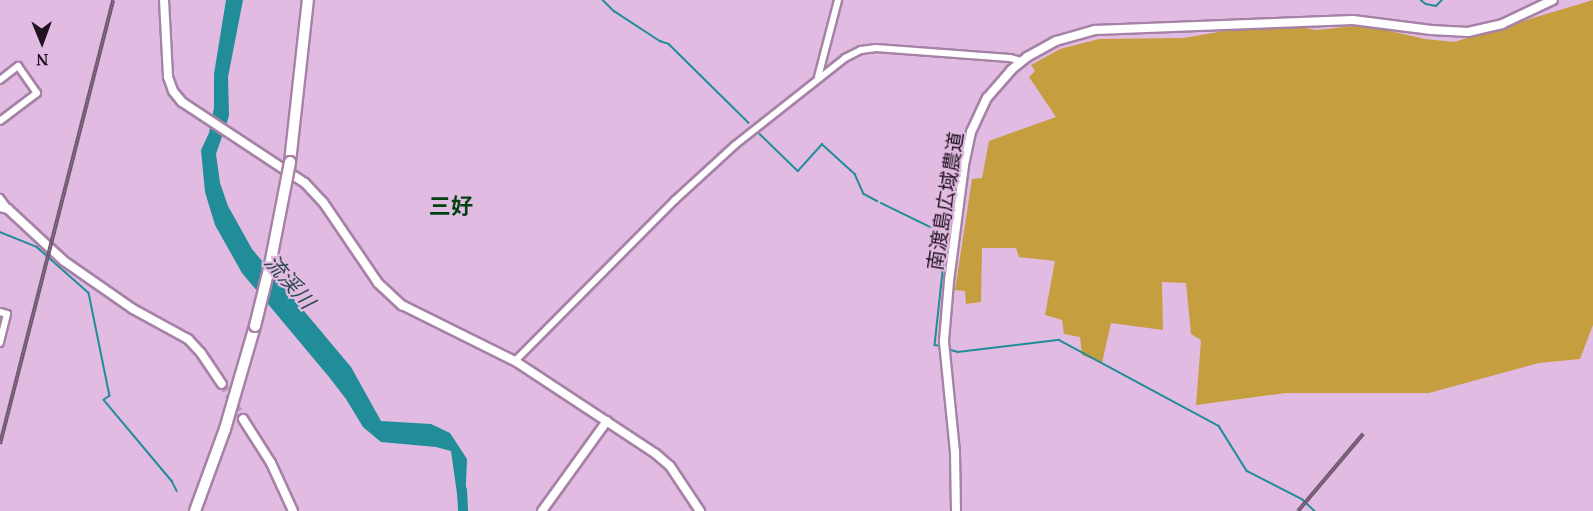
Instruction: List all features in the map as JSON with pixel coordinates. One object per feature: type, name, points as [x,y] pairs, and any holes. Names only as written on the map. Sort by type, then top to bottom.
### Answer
[{"type":"highway","points":[[195,511],[225,429],[270,265],[290,162],[308,0]]},
{"type":"street","points":[[164,0],[169,81],[176,96],[284,167],[313,190],[378,283],[402,305],[514,362],[664,460],[700,511]]},
{"type":"street","points":[[818,77],[838,0]]},
{"type":"street","name":"南渡島広域農道","points":[[956,511],[954,452],[944,341],[964,165],[978,114],[998,84],[1021,61],[1056,41],[1095,30],[1353,20],[1431,30],[1468,32],[1502,24],[1553,0]]},
{"type":"street","points":[[514,362],[675,200],[735,145],[844,58],[869,48],[1010,58],[1021,61]]},
{"type":"street","points":[[0,80],[18,66],[37,93],[0,122]]},
{"type":"street","points":[[0,198],[4,208],[64,261],[133,309],[188,339],[201,353],[222,384]]},
{"type":"street","points":[[0,312],[7,314],[0,342]]},
{"type":"street","points":[[243,419],[271,463],[293,511]]},
{"type":"street","points":[[542,511],[607,421]]},
{"type":"shaded area","points":[[226,0],[243,0],[228,77],[229,116],[216,154],[220,183],[228,206],[252,249],[351,367],[381,421],[431,424],[450,433],[467,459],[465,506],[458,501],[451,451],[436,447],[381,442],[363,427],[329,377],[242,273],[215,225],[205,192],[201,150],[209,133],[214,108],[214,74]]},
{"type":"shaded area","points":[[1593,0],[1593,325],[1580,359],[1539,363],[1429,393],[1286,393],[1196,405],[1201,340],[1191,334],[1186,283],[1162,282],[1163,330],[1111,323],[1102,363],[1082,355],[1080,337],[1064,334],[1062,320],[1045,315],[1055,261],[1019,257],[1016,248],[982,248],[981,302],[966,304],[965,291],[955,290],[972,179],[982,178],[989,141],[1056,117],[1029,77],[1035,71],[1031,65],[1060,49],[1099,39],[1184,38],[1258,25],[1284,24],[1316,30],[1364,25],[1425,39],[1454,42]]},
{"type":"waterway","points":[[603,0],[614,11],[660,41],[669,44],[749,123]]},
{"type":"waterway","points":[[1421,0],[1426,4],[1436,6],[1442,0]]},
{"type":"waterway","points":[[760,134],[798,171],[822,144],[855,174],[864,194],[877,201]]},
{"type":"waterway","points":[[881,203],[947,235],[935,345],[940,346]]},
{"type":"waterway","points":[[0,232],[37,247],[89,293],[110,396],[104,400],[172,481],[177,491]]},
{"type":"waterway","points":[[951,350],[958,352],[1059,340],[1219,426],[1247,471],[1302,499],[1315,511]]},
{"type":"waterway","name":"流渓川","points":[[462,490],[463,511]]},
{"type":"tunnel","points":[[222,384],[243,419]]},
{"type":"railway","points":[[0,444],[113,0]]},
{"type":"railway","points":[[1298,511],[1363,434]]},
{"type":"district","name":"三好","points":[[451,206]]}]
